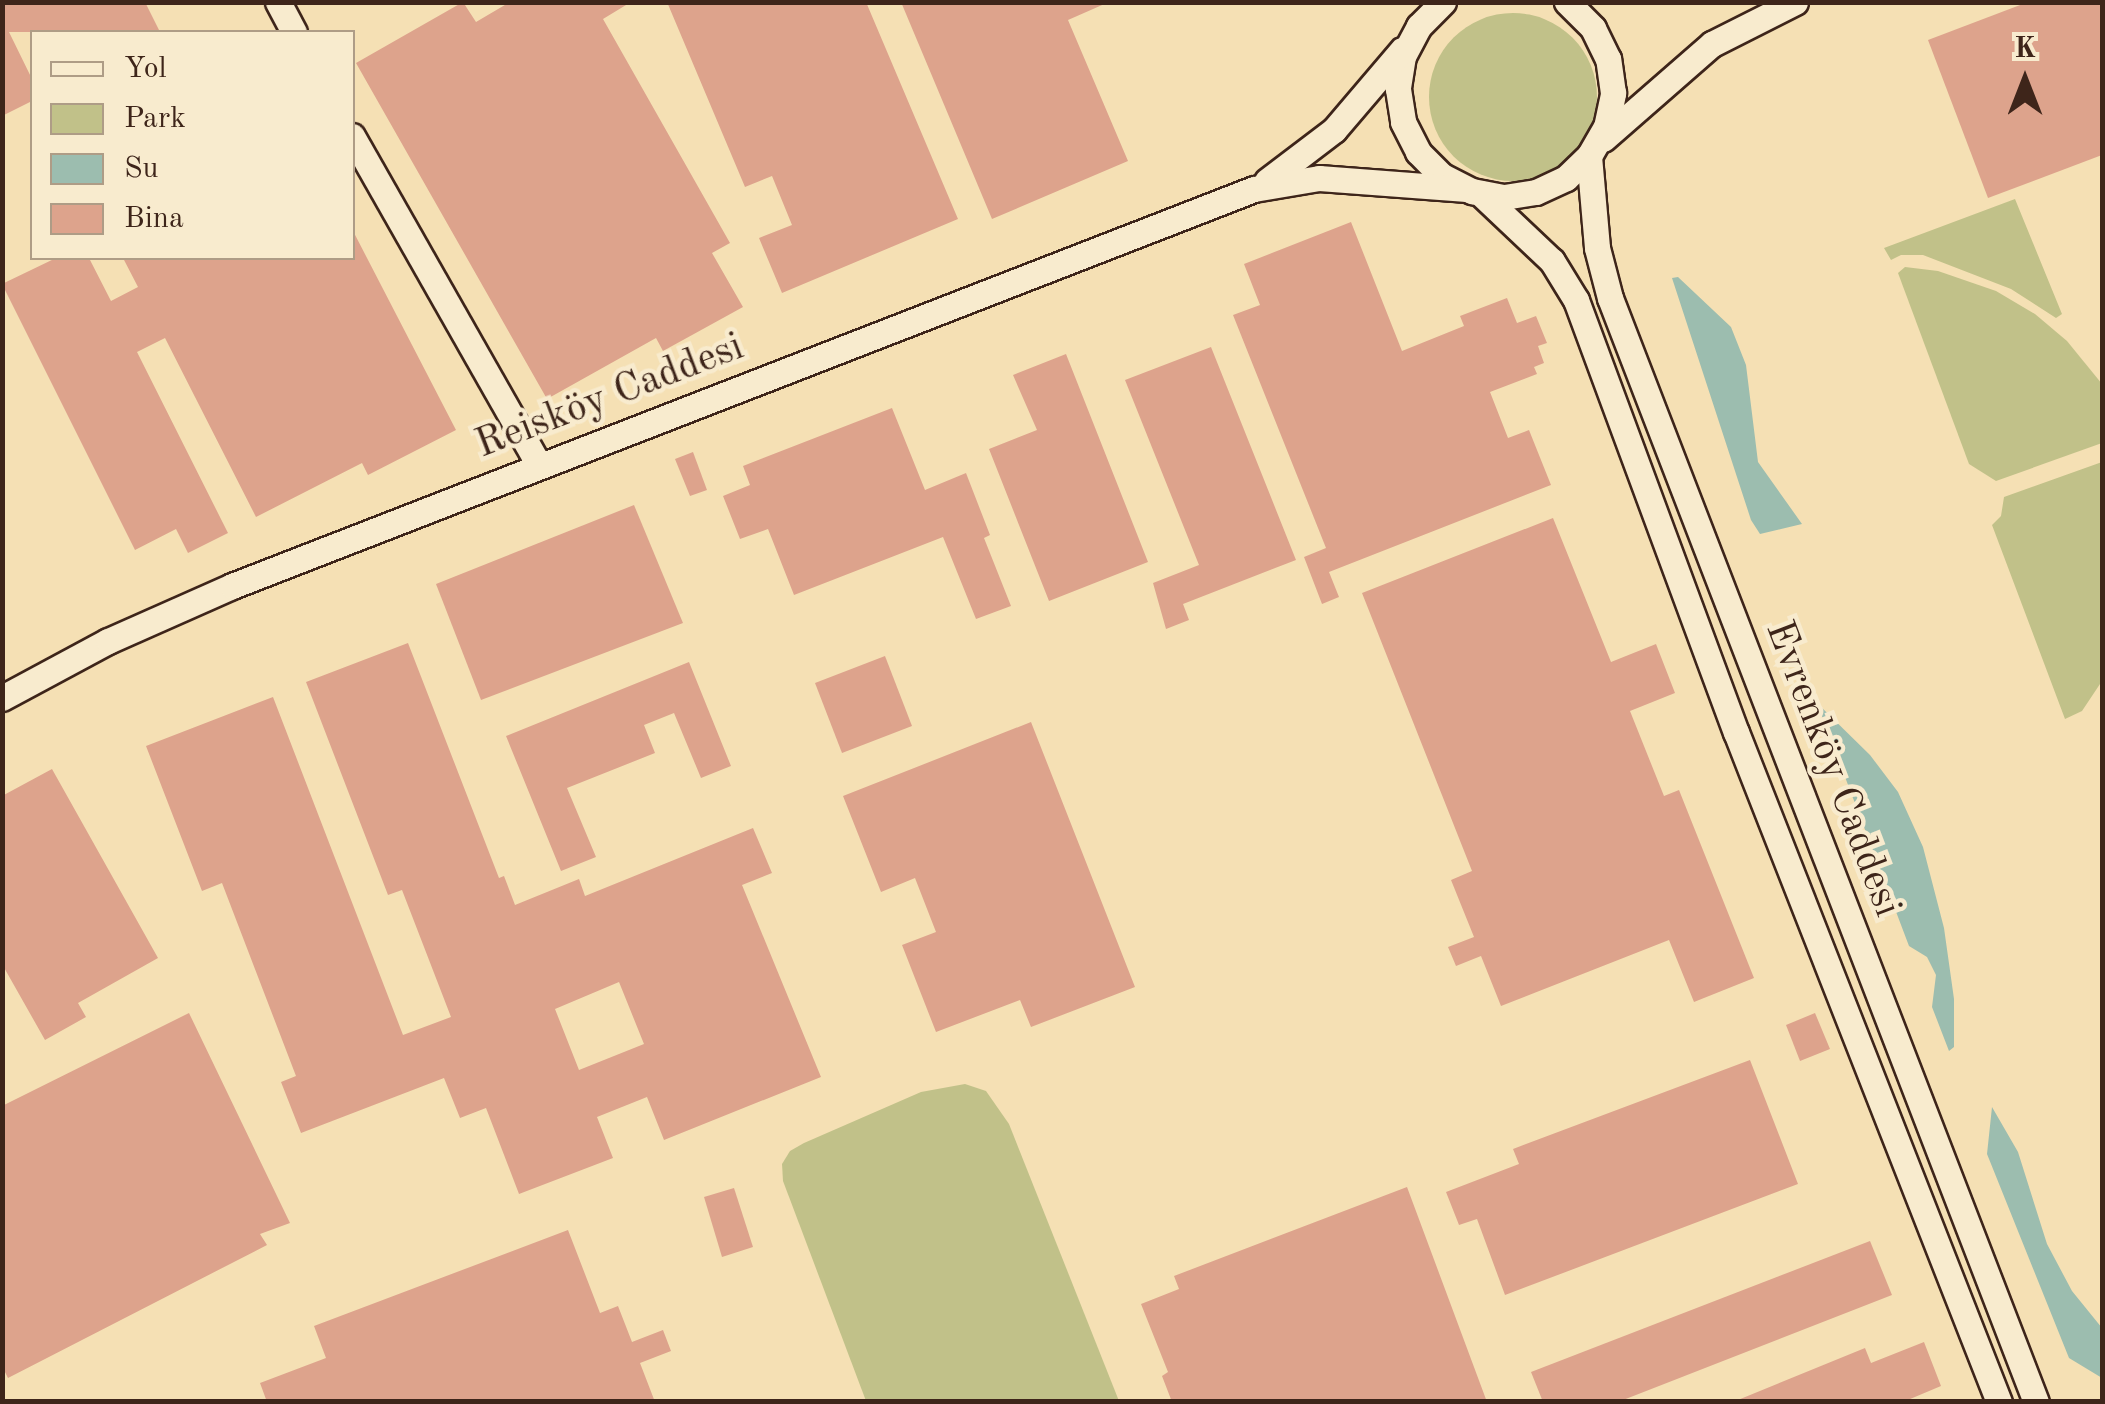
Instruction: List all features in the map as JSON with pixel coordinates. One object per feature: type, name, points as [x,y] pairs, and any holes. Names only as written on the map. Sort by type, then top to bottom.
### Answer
[{"type":"main road","points":[[278,2],[293,30]]},
{"type":"main road","name":"Reisköy Caddesi","points":[[1254,189],[1334,130],[1418,23],[1443,2]]},
{"type":"main road","points":[[1567,2],[1594,28],[1608,59],[1613,93],[1594,149]]},
{"type":"main road","name":"Reisköy Caddesi","points":[[2,698],[164,615],[538,464],[1254,189],[1319,178],[1504,197],[1536,192],[1566,178],[1712,44],[1795,2]]},
{"type":"main road","name":"Evrenköy Caddesi","points":[[1418,23],[1398,89],[1403,122],[1429,165],[1473,191],[1552,260],[1576,300],[1736,732],[1999,1402]]},
{"type":"main road","points":[[355,141],[538,464]]},
{"type":"main road","name":"Evrenköy Caddesi","points":[[1594,149],[1597,248],[1610,298],[2036,1402]]},
{"type":"green space","points":[[1513,13],[1545,19],[1572,38],[1591,65],[1597,97],[1591,129],[1572,156],[1545,175],[1513,181],[1481,175],[1454,156],[1435,129],[1429,97],[1435,65],[1454,38],[1481,19]]},
{"type":"green space","points":[[2015,199],[2062,314],[2056,318],[2011,289],[1923,255],[1901,255],[1891,260],[1884,248]]},
{"type":"green space","points":[[1905,267],[1938,271],[1996,291],[2035,314],[2067,341],[2102,384],[2102,443],[1996,481],[1969,464],[1898,273]]},
{"type":"green space","points":[[2102,462],[2102,681],[2082,711],[2065,719],[1992,525],[2001,516],[2004,497]]},
{"type":"green space","points":[[965,1084],[986,1091],[1009,1124],[1119,1401],[866,1401],[783,1181],[782,1164],[790,1151],[804,1143],[921,1092]]},
{"type":"water","points":[[1678,277],[1731,327],[1746,365],[1758,462],[1802,524],[1760,534],[1751,520],[1672,278]]},
{"type":"water","points":[[1817,703],[1870,755],[1898,792],[1923,847],[1944,928],[1954,999],[1954,1047],[1949,1051],[1932,1007],[1936,975],[1927,957],[1909,946]]},
{"type":"water","points":[[1992,1107],[2018,1152],[2047,1244],[2072,1291],[2102,1328],[2102,1378],[2069,1358],[1987,1154]]},
{"type":"building","points":[[2,2],[145,2],[159,30],[9,32],[30,75],[30,102],[2,116]]},
{"type":"building","points":[[463,2],[476,22],[510,2],[631,2],[603,19],[730,243],[712,253],[743,307],[663,351],[656,338],[547,399],[356,63]]},
{"type":"building","points":[[667,2],[866,2],[958,219],[782,293],[759,238],[792,225],[772,176],[745,187]]},
{"type":"building","points":[[901,2],[1109,2],[1068,20],[1128,161],[992,219]]},
{"type":"building","points":[[2028,2],[2102,2],[2102,155],[1988,198],[1928,40]]},
{"type":"building","points":[[1351,222],[1402,351],[1464,326],[1460,316],[1507,298],[1517,323],[1536,316],[1547,343],[1538,346],[1544,363],[1534,367],[1537,374],[1490,392],[1508,438],[1529,430],[1551,485],[1329,572],[1339,597],[1322,604],[1304,557],[1326,548],[1233,315],[1260,305],[1244,264]]},
{"type":"building","points":[[355,235],[456,430],[368,475],[362,463],[256,517],[165,338],[137,352],[228,533],[188,553],[176,529],[135,550],[2,284],[52,260],[90,260],[111,301],[138,287],[124,260],[355,260]]},
{"type":"building","points":[[1211,347],[1296,560],[1183,604],[1189,620],[1166,629],[1153,583],[1199,565],[1125,380]]},
{"type":"building","points":[[1066,354],[1148,562],[1049,601],[989,449],[1037,430],[1013,375]]},
{"type":"building","points":[[892,408],[925,490],[966,473],[990,535],[984,538],[1011,606],[976,619],[943,537],[794,595],[768,529],[740,539],[723,496],[750,485],[743,466]]},
{"type":"building","points":[[693,452],[707,490],[690,496],[675,459]]},
{"type":"building","points":[[634,505],[683,623],[481,700],[436,584]]},
{"type":"building","points":[[1553,518],[1611,662],[1656,644],[1675,693],[1630,711],[1664,796],[1679,790],[1754,978],[1694,1002],[1669,940],[1501,1006],[1481,956],[1456,966],[1448,947],[1474,937],[1451,880],[1472,871],[1362,593]]},
{"type":"building","points":[[408,643],[499,878],[504,876],[515,905],[579,879],[585,896],[753,828],[772,873],[742,885],[821,1077],[664,1140],[647,1097],[597,1117],[613,1158],[519,1194],[486,1108],[460,1118],[444,1078],[301,1133],[281,1082],[296,1076],[222,883],[202,891],[146,746],[273,697],[403,1035],[451,1017],[402,890],[388,895],[306,682]],"holes":[[[619,982],[644,1044],[579,1070],[555,1009]]]},
{"type":"building","points":[[885,656],[912,726],[842,753],[815,683]]},
{"type":"building","points":[[689,662],[731,766],[701,778],[674,713],[644,725],[655,753],[567,788],[596,857],[561,871],[506,736]]},
{"type":"building","points":[[1031,722],[1135,987],[1031,1027],[1020,1000],[936,1032],[902,945],[936,932],[915,878],[881,892],[843,796]]},
{"type":"building","points":[[52,769],[158,958],[78,1003],[86,1017],[45,1040],[2,964],[2,796]]},
{"type":"building","points":[[189,1013],[290,1223],[260,1234],[267,1245],[8,1378],[2,1366],[2,1106]]},
{"type":"building","points":[[1815,1013],[1830,1049],[1800,1061],[1786,1025]]},
{"type":"building","points":[[1750,1060],[1798,1184],[1505,1295],[1477,1219],[1459,1225],[1446,1192],[1519,1164],[1513,1149]]},
{"type":"building","points":[[1407,1187],[1487,1402],[1172,1402],[1162,1376],[1168,1372],[1141,1304],[1179,1289],[1174,1276]]},
{"type":"building","points":[[734,1188],[753,1247],[722,1257],[704,1197]]},
{"type":"building","points":[[568,1230],[600,1313],[618,1306],[632,1342],[663,1330],[671,1351],[640,1363],[655,1402],[267,1402],[260,1383],[326,1358],[314,1326]]},
{"type":"building","points":[[1870,1241],[1892,1295],[1618,1402],[1543,1402],[1531,1372]]},
{"type":"building","points":[[1924,1342],[1941,1386],[1903,1402],[1733,1402],[1865,1348],[1871,1363]]}]
